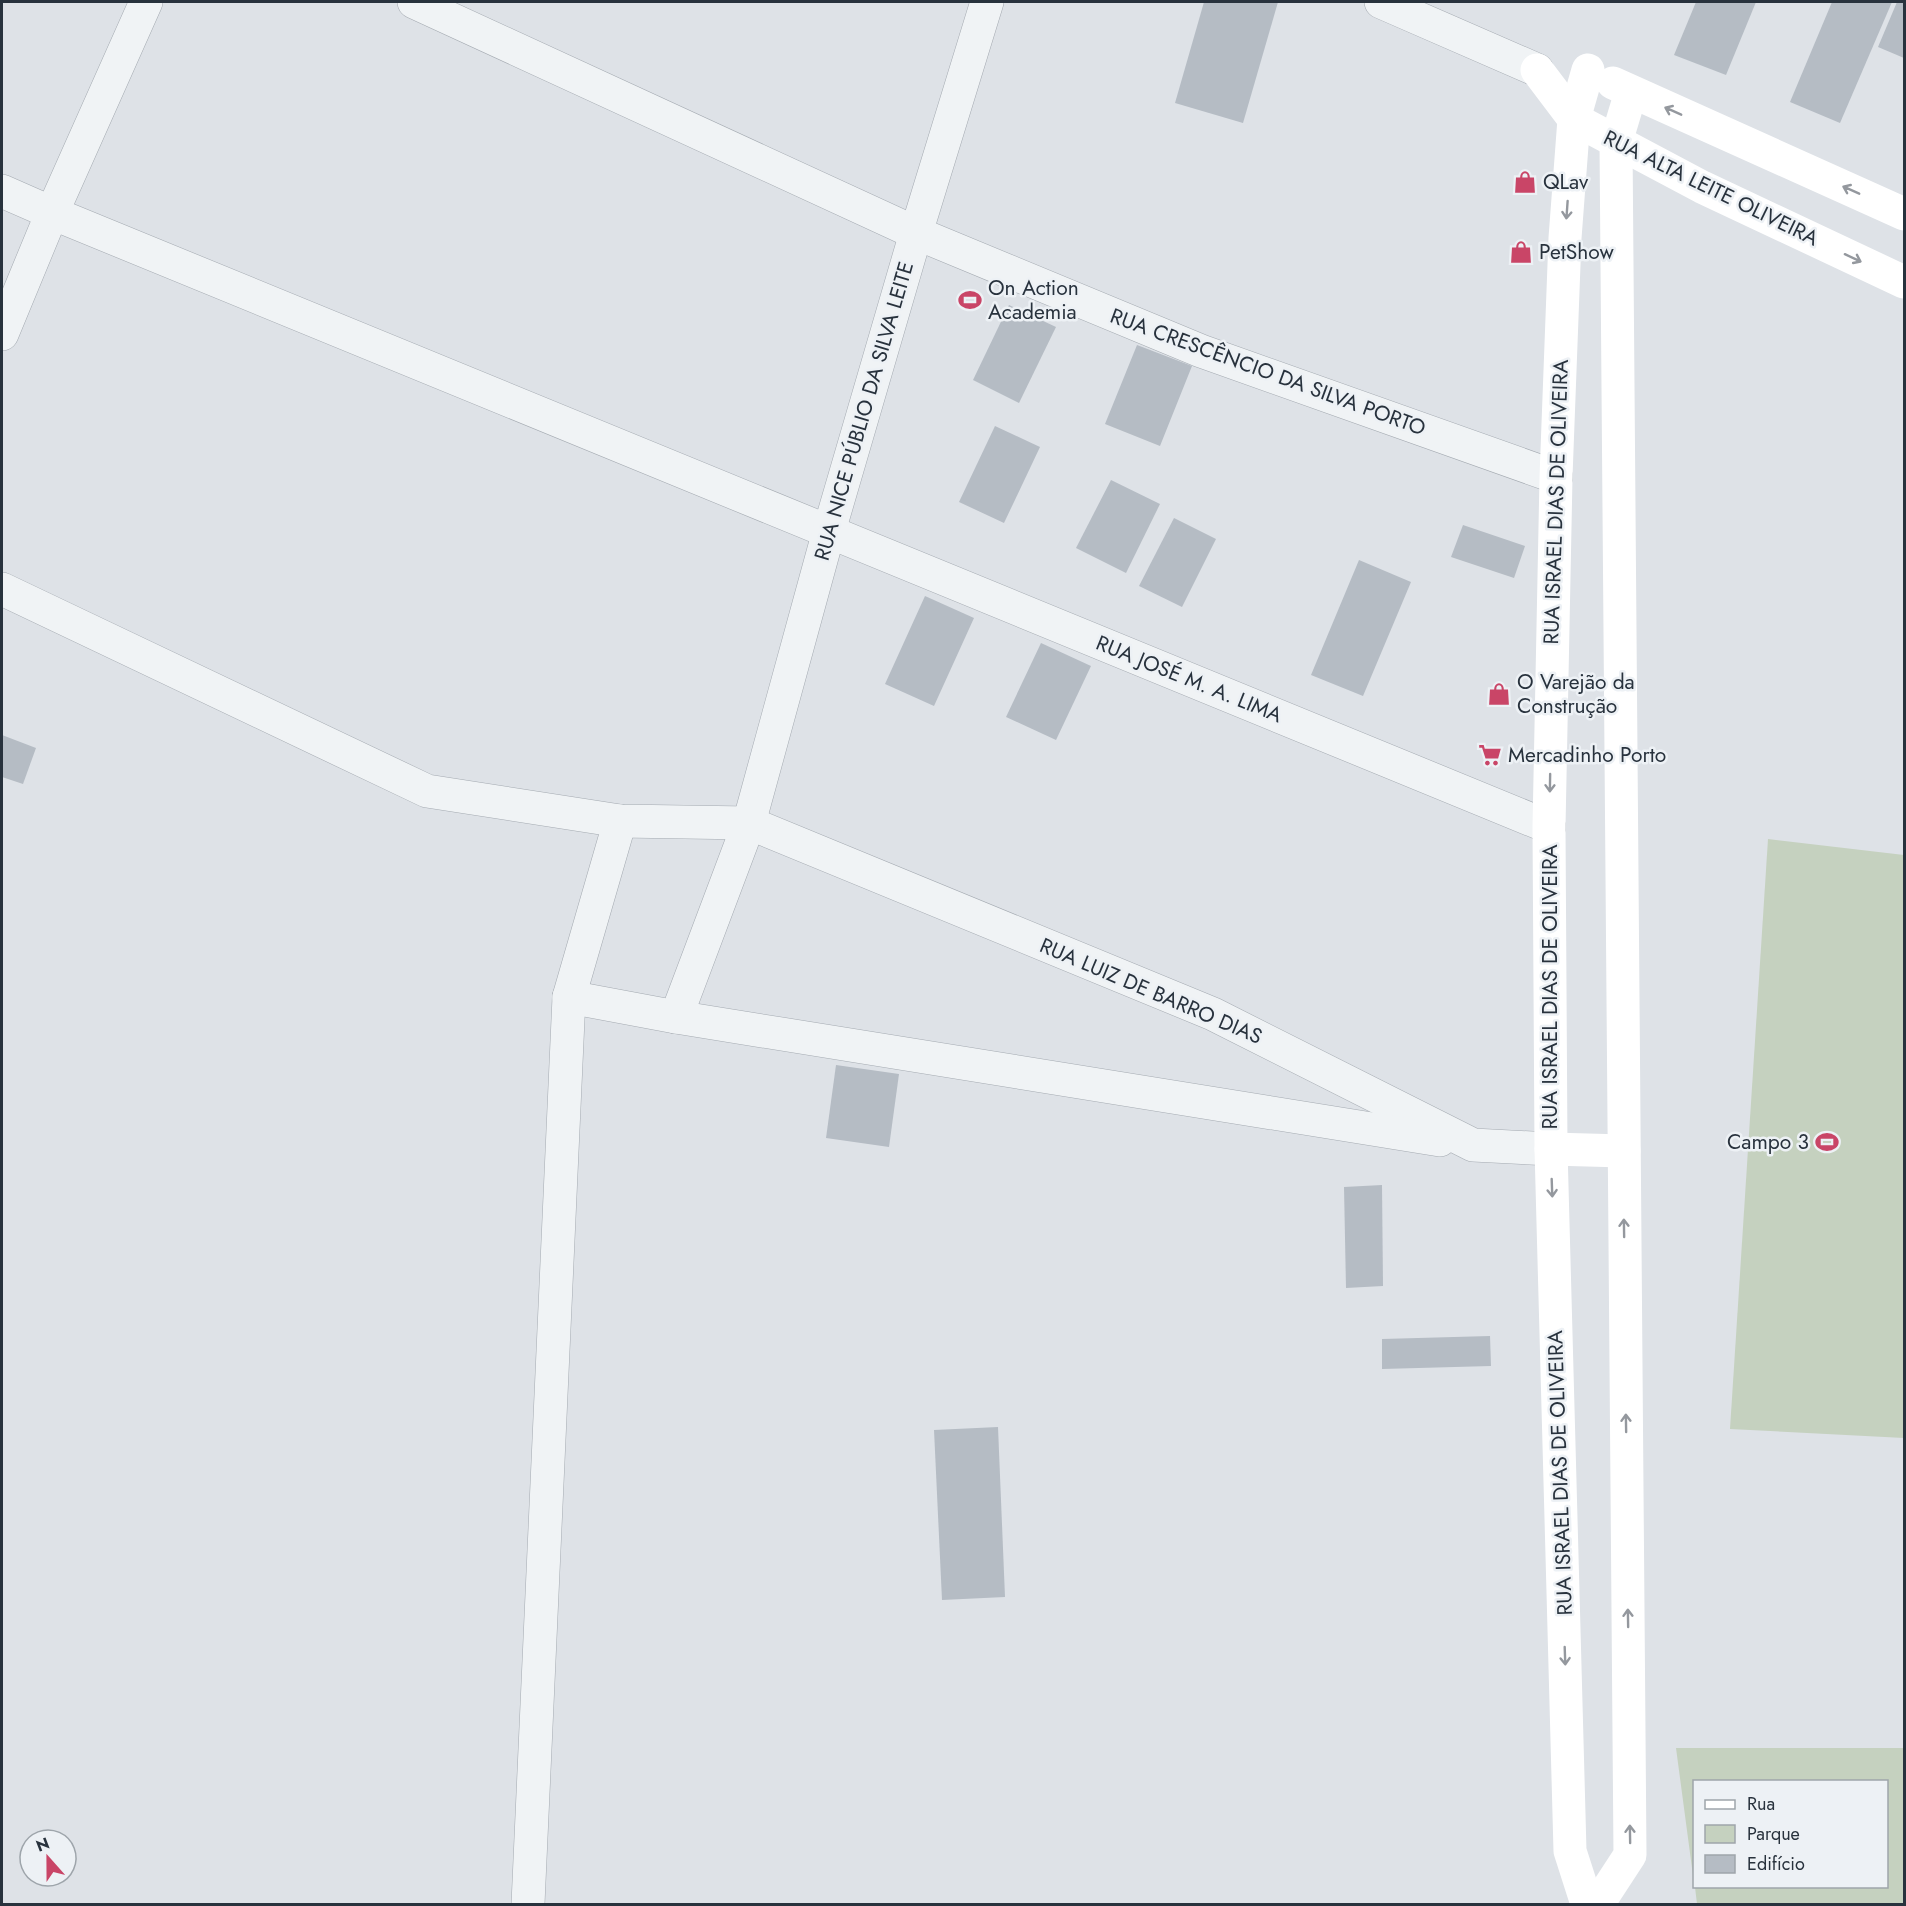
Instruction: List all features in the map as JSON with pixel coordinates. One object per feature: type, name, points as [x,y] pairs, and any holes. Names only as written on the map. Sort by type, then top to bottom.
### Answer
[{"type":"main road","name":"RUA ALTA LEITE OLIVEIRA","points":[[1537,70],[1588,70],[1631,92],[1905,214]]},
{"type":"main road","name":"RUA ALTA LEITE OLIVEIRA","points":[[1537,70],[1574,119],[1702,187],[1905,282]]},
{"type":"main road","name":"RUA ISRAEL DIAS DE OLIVEIRA","points":[[1587,1905],[1570,1851],[1551,1149],[1549,827],[1556,477],[1565,238],[1574,119],[1588,70]]},
{"type":"main road","points":[[1598,1905],[1630,1855],[1616,142],[1631,92]]},
{"type":"main road","points":[[1551,1149],[1624,1151]]},
{"type":"street","points":[[2,334],[52,213],[146,2]]},
{"type":"street","name":"RUA CRESCÊNCIO DA SILVA PORTO","points":[[414,2],[916,233],[1201,351],[1556,477]]},
{"type":"street","name":"RUA NICE PÚBLIO DA SILVA LEITE","points":[[676,1017],[749,823],[829,531],[916,233],[987,2]]},
{"type":"street","name":"RUA ALTA LEITE OLIVEIRA","points":[[1381,2],[1537,70]]},
{"type":"street","name":"RUA JOSÉ M. A. LIMA","points":[[2,191],[1549,827]]},
{"type":"street","points":[[2,589],[427,792],[620,821],[749,823]]},
{"type":"street","points":[[528,1905],[569,997],[620,821]]},
{"type":"street","name":"RUA LUIZ DE BARRO DIAS","points":[[749,823],[1213,1014],[1473,1145],[1551,1149]]},
{"type":"street","points":[[569,997],[676,1017],[1473,1145]]},
{"type":"green space","name":"Campo 3","points":[[1768,839],[1904,855],[1904,1438],[1730,1429]]},
{"type":"green space","points":[[1676,1748],[1904,1748],[1904,1904],[1697,1904],[1695,1888],[1888,1888],[1888,1780],[1693,1780],[1693,1876]]},
{"type":"building","points":[[1204,2],[1278,2],[1243,123],[1175,103]]},
{"type":"building","points":[[1696,2],[1756,2],[1726,75],[1674,55]]},
{"type":"building","points":[[1832,2],[1892,2],[1840,123],[1790,102]]},
{"type":"building","points":[[1897,2],[1904,2],[1904,58],[1878,47]]},
{"type":"building","points":[[1009,305],[1056,327],[1019,403],[973,380]]},
{"type":"building","points":[[1137,345],[1192,366],[1160,446],[1105,424]]},
{"type":"building","points":[[995,426],[1040,447],[1004,523],[959,502]]},
{"type":"building","points":[[1111,480],[1160,504],[1126,573],[1076,548]]},
{"type":"building","points":[[1174,518],[1216,539],[1182,607],[1139,586]]},
{"type":"building","points":[[1463,525],[1525,546],[1514,578],[1451,557]]},
{"type":"building","points":[[1359,560],[1411,582],[1363,696],[1311,675]]},
{"type":"building","points":[[925,596],[974,618],[934,706],[885,684]]},
{"type":"building","points":[[1041,643],[1091,666],[1056,740],[1006,717]]},
{"type":"building","points":[[2,735],[36,748],[23,784],[2,777]]},
{"type":"building","points":[[836,1065],[899,1074],[889,1147],[826,1138]]},
{"type":"building","points":[[1382,1185],[1383,1286],[1346,1288],[1344,1187]]},
{"type":"building","points":[[1490,1336],[1491,1366],[1382,1369],[1382,1339]]},
{"type":"building","points":[[998,1427],[1005,1597],[942,1600],[934,1430]]},
{"type":"place","name":"QLav","points":[[1525,182]]},
{"type":"place","name":"PetShow","points":[[1521,252]]},
{"type":"place","name":"On Action Academia","points":[[970,300]]},
{"type":"place","name":"O Varejão da Construção","points":[[1499,694]]},
{"type":"place","name":"Mercadinho Porto","points":[[1490,755]]},
{"type":"place","name":"Campo 3","points":[[1827,1142]]}]
